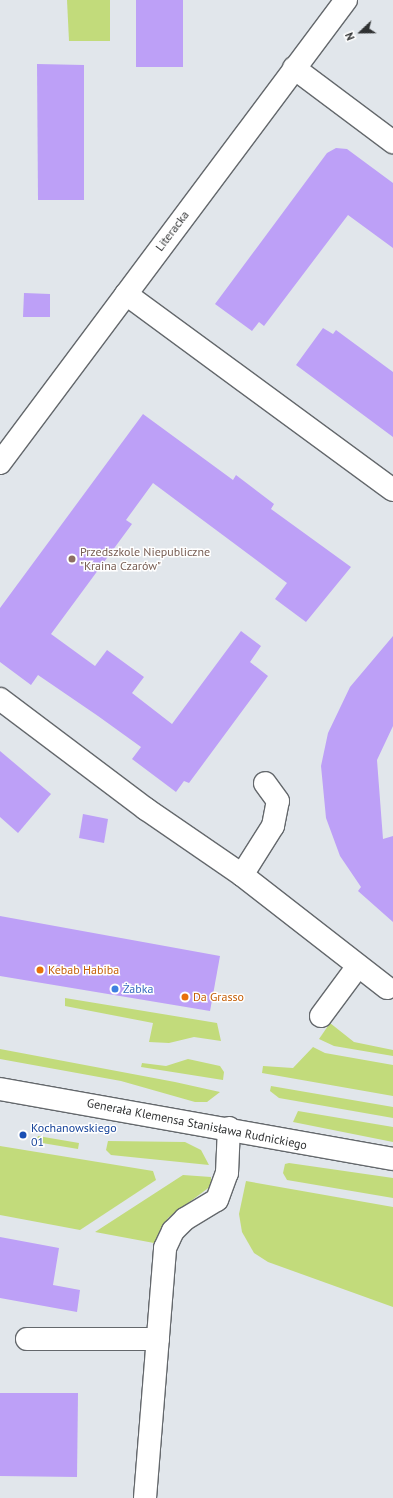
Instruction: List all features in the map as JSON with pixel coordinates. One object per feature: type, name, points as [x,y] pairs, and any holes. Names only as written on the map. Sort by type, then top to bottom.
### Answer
[{"type":"street","name":"Literacka","points":[[0,463],[346,0]]},
{"type":"street","points":[[294,68],[393,142]]},
{"type":"street","points":[[126,294],[393,490]]},
{"type":"street","points":[[0,699],[126,795],[242,875],[386,988]]},
{"type":"street","points":[[242,875],[273,826],[278,801],[266,783]]},
{"type":"street","points":[[321,1016],[358,966]]},
{"type":"street","name":"Generała Klemensa Stanisława Rudnickiego","points":[[0,1089],[229,1128],[393,1159]]},
{"type":"street","points":[[145,1498],[165,1248],[172,1232],[185,1219],[217,1200],[227,1173],[229,1128]]},
{"type":"street","points":[[27,1339],[158,1339]]},
{"type":"green space","points":[[67,0],[110,0],[110,41],[69,41]]},
{"type":"green space","points":[[65,998],[217,1023],[221,1041],[194,1037],[169,1043],[149,1042],[153,1023],[65,1006]]},
{"type":"green space","points":[[330,1023],[354,1042],[393,1050],[393,1056],[334,1046],[319,1039]]},
{"type":"green space","points":[[313,1047],[325,1053],[393,1065],[393,1096],[262,1073],[263,1066],[293,1068]]},
{"type":"green space","points":[[0,1049],[220,1092],[207,1102],[195,1102],[121,1081],[0,1059]]},
{"type":"green space","points":[[188,1059],[220,1066],[224,1072],[223,1080],[141,1067],[142,1063],[166,1066]]},
{"type":"green space","points":[[271,1086],[393,1107],[393,1118],[279,1098],[270,1091]]},
{"type":"green space","points":[[298,1111],[393,1127],[393,1142],[293,1122]]},
{"type":"green space","points":[[38,1136],[79,1143],[78,1149],[36,1142]]},
{"type":"green space","points":[[108,1141],[185,1142],[201,1150],[209,1165],[111,1155],[106,1150]]},
{"type":"green space","points":[[0,1146],[153,1171],[156,1180],[80,1230],[0,1215]]},
{"type":"green space","points":[[289,1163],[393,1178],[393,1198],[287,1180],[283,1173],[285,1164]]},
{"type":"green space","points":[[183,1175],[211,1177],[211,1186],[168,1218],[154,1243],[95,1232]]},
{"type":"green space","points":[[246,1181],[393,1207],[393,1307],[268,1262],[254,1253],[242,1232],[239,1214]]},
{"type":"building","points":[[136,0],[183,0],[183,67],[136,67]]},
{"type":"building","points":[[37,64],[84,65],[84,200],[38,200]]},
{"type":"building","points":[[336,148],[347,149],[393,183],[393,248],[348,215],[264,326],[259,322],[252,331],[215,304],[327,153]]},
{"type":"building","points":[[24,293],[50,294],[50,317],[23,317]]},
{"type":"building","points":[[323,328],[333,334],[336,330],[393,372],[393,437],[296,365]]},
{"type":"building","points":[[143,414],[233,480],[236,475],[274,504],[271,509],[351,567],[306,622],[275,599],[287,583],[153,483],[126,520],[132,524],[51,634],[95,666],[107,650],[144,677],[132,693],[172,724],[241,631],[261,646],[250,662],[268,676],[189,783],[184,781],[176,792],[132,759],[141,747],[38,675],[31,685],[0,662],[0,608]]},
{"type":"building","points":[[393,636],[393,726],[377,760],[383,839],[393,836],[393,922],[358,891],[361,887],[340,856],[326,818],[321,766],[328,733],[350,687]]},
{"type":"building","points":[[0,751],[51,794],[18,833],[0,817]]},
{"type":"building","points":[[83,814],[108,819],[104,843],[79,838]]},
{"type":"building","points":[[0,916],[220,956],[210,1011],[0,976]]},
{"type":"building","points":[[0,1237],[59,1248],[53,1285],[80,1290],[77,1312],[0,1298]]},
{"type":"building","points":[[0,1393],[78,1393],[77,1477],[0,1476]]},
{"type":"place","name":"Przedszkole Niepubliczne \"Kraina Czarów\"","points":[[72,559]]},
{"type":"place","name":"Kebab Habiba","points":[[40,970]]},
{"type":"place","name":"Żabka","points":[[115,989]]},
{"type":"place","name":"Da Grasso","points":[[185,997]]},
{"type":"place","name":"Kochanowskiego 01","points":[[23,1135]]}]
